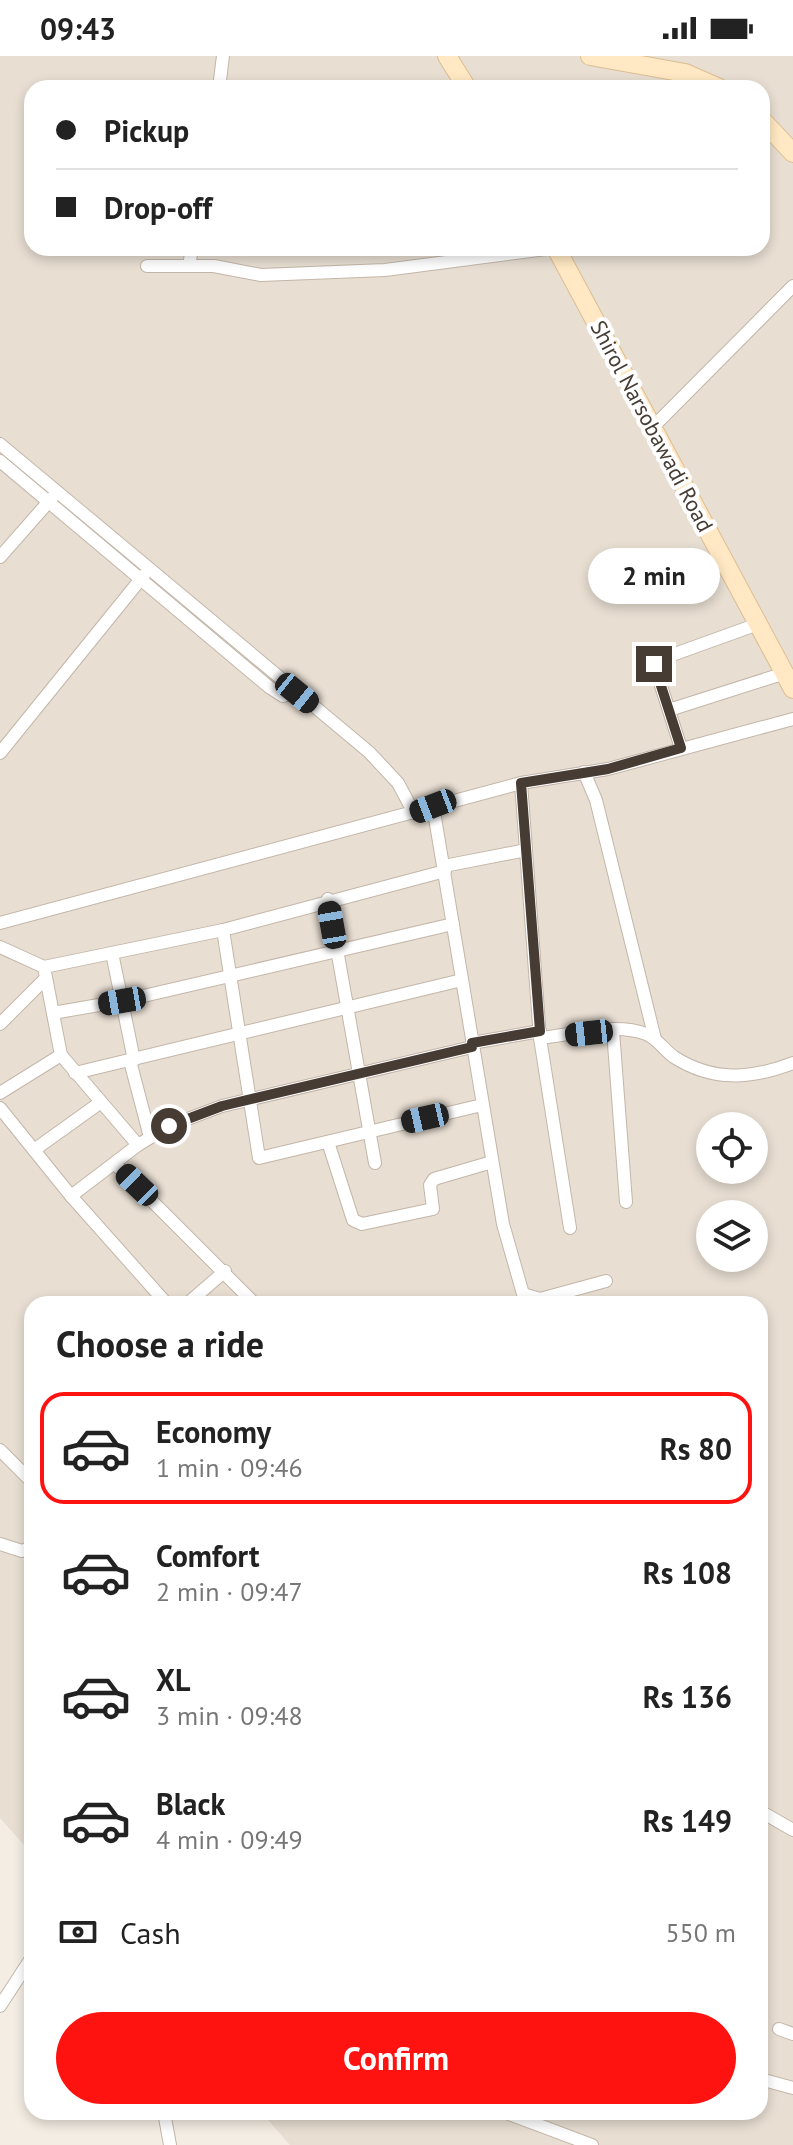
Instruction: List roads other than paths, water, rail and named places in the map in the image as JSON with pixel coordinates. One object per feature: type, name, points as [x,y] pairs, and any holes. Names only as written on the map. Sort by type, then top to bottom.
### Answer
[{"type":"main road","points":[[447,56],[462,80]]},
{"type":"main road","points":[[590,56],[652,62],[701,80]]},
{"type":"main road","points":[[770,129],[793,153]]},
{"type":"main road","name":"Shirol Narsobawadi Road","points":[[559,256],[789,678]]},
{"type":"street","points":[[220,80],[223,56]]},
{"type":"street","points":[[189,266],[191,256]]},
{"type":"street","points":[[147,266],[214,266],[261,275],[385,270],[493,256]]},
{"type":"street","points":[[654,426],[792,288]]},
{"type":"street","points":[[0,444],[52,497],[144,575],[297,693],[385,766],[414,813]]},
{"type":"street","points":[[0,461],[52,497]]},
{"type":"street","points":[[0,557],[52,497]]},
{"type":"street","points":[[0,753],[144,575]]},
{"type":"street","points":[[672,655],[758,624]]},
{"type":"street","points":[[654,664],[681,748]]},
{"type":"street","points":[[669,710],[789,678]]},
{"type":"street","points":[[0,923],[521,783],[584,772],[793,719]]},
{"type":"street","points":[[584,772],[596,800],[655,1039]]},
{"type":"street","points":[[521,783],[540,1035],[570,1228]]},
{"type":"street","points":[[433,806],[503,1224],[523,1294],[528,1296]]},
{"type":"street","points":[[0,1024],[45,973],[112,953],[223,930],[444,868],[526,850]]},
{"type":"street","points":[[328,899],[375,1163]]},
{"type":"street","points":[[53,1013],[122,1001],[453,924]]},
{"type":"street","points":[[223,930],[259,1158],[482,1105]]},
{"type":"street","points":[[0,947],[45,973],[61,1055],[138,1145]]},
{"type":"street","points":[[112,953],[150,1137]]},
{"type":"street","points":[[75,1073],[462,980]]},
{"type":"street","points":[[71,1196],[150,1137],[222,1106],[472,1045],[540,1035],[627,1029],[655,1039],[678,1059],[715,1076],[762,1071],[793,1063]]},
{"type":"street","points":[[613,1031],[626,1202]]},
{"type":"street","points":[[0,1093],[61,1055]]},
{"type":"street","points":[[34,1150],[101,1102]]},
{"type":"street","points":[[0,1108],[71,1196],[160,1296]]},
{"type":"street","points":[[328,1142],[353,1220],[362,1224],[433,1209],[430,1185],[434,1179],[492,1162]]},
{"type":"street","points":[[115,1164],[248,1296]]},
{"type":"street","points":[[196,1296],[225,1271]]},
{"type":"street","points":[[560,1296],[606,1281]]},
{"type":"street","points":[[0,1450],[24,1474]]},
{"type":"street","points":[[0,1544],[24,1550]]},
{"type":"street","points":[[768,1816],[793,1830]]},
{"type":"street","points":[[0,2006],[24,1974]]},
{"type":"street","points":[[779,2029],[793,2034]]},
{"type":"street","points":[[768,2081],[793,2088]]},
{"type":"street","points":[[165,2120],[170,2145]]},
{"type":"street","points":[[525,2120],[592,2145]]}]
